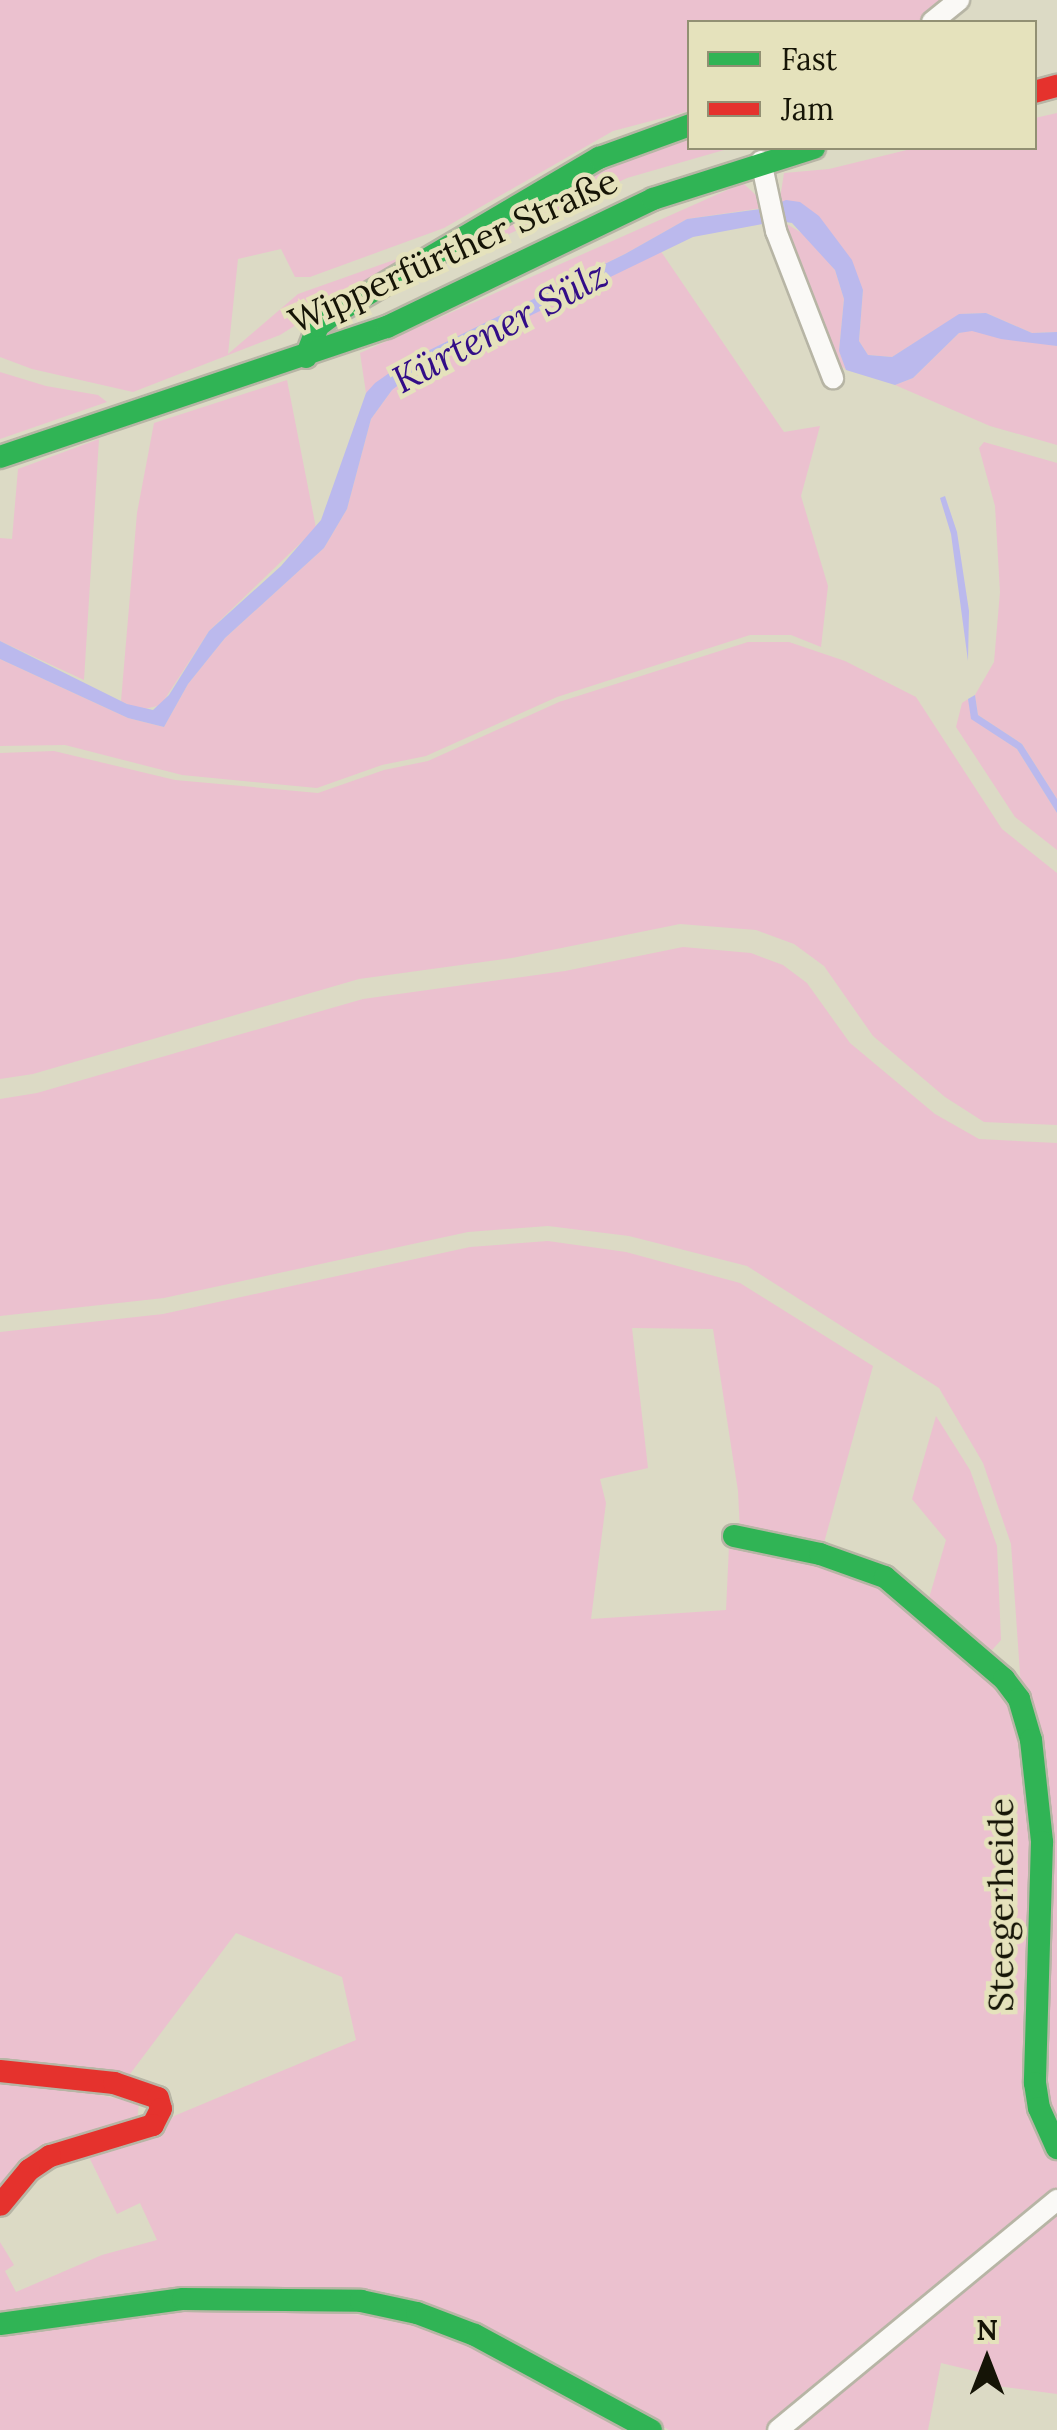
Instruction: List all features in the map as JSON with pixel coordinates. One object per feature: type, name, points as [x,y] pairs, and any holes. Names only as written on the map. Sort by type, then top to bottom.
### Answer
[{"type":"street","points":[[934,20],[958,0]]},
{"type":"street","points":[[306,357],[318,326],[349,305],[599,158],[687,126]]},
{"type":"street","name":"Wipperfürther Straße","points":[[0,457],[387,327],[654,199],[761,161],[806,150]]},
{"type":"street","points":[[761,161],[776,231],[832,378]]},
{"type":"street","name":"Steegerheide","points":[[734,1536],[832,1557],[885,1576],[1004,1678],[1019,1700],[1031,1740],[1042,1842],[1036,2083],[1039,2108],[1057,2148]]},
{"type":"street","points":[[0,2071],[75,2076],[149,2092],[158,2098],[162,2109],[153,2125],[50,2156],[30,2170],[0,2206]]},
{"type":"street","points":[[778,2430],[1057,2200]]},
{"type":"street","points":[[0,2324],[183,2299],[361,2301],[417,2313],[475,2336],[651,2430]]},
{"type":"shaded area","points":[[0,0],[945,0],[921,20],[687,20],[687,112],[613,131],[444,228],[310,277],[295,277],[281,249],[238,259],[228,354],[298,294],[408,255],[280,335],[133,392],[32,369],[0,357]]},
{"type":"shaded area","points":[[1057,113],[1057,332],[1032,333],[986,313],[960,314],[892,357],[868,355],[859,341],[863,290],[779,205],[784,173],[829,169],[907,150],[1037,150],[1037,118]]},
{"type":"shaded area","points":[[687,133],[687,150],[724,150],[627,178],[486,245],[482,236],[603,164]]},
{"type":"shaded area","points":[[743,183],[761,200],[762,208],[687,219],[625,254],[405,362],[366,393],[360,353]]},
{"type":"shaded area","points":[[782,221],[808,237],[835,270],[844,299],[839,351],[846,370],[830,355]]},
{"type":"shaded area","points":[[660,250],[784,432],[820,426],[801,496],[828,586],[821,647],[791,635],[750,635],[557,697],[426,756],[382,765],[317,788],[182,775],[65,745],[0,746],[0,659],[128,718],[164,727],[188,684],[225,638],[324,548],[347,509],[371,419],[392,390],[417,370]]},
{"type":"shaded area","points":[[972,330],[1057,346],[1057,445],[990,426],[895,385],[913,378],[959,333]]},
{"type":"shaded area","points":[[0,372],[46,386],[98,395],[107,402],[0,439]]},
{"type":"shaded area","points":[[287,380],[316,528],[209,631],[161,705],[141,710],[121,701],[137,513],[154,423]]},
{"type":"shaded area","points":[[99,439],[84,680],[0,641],[0,538],[12,539],[18,469]]},
{"type":"shaded area","points":[[984,442],[1057,463],[1057,799],[1022,744],[978,715],[975,695],[994,662],[1000,592],[995,506],[979,448]]},
{"type":"shaded area","points":[[748,642],[789,642],[845,661],[916,697],[1002,829],[1057,873],[1057,1125],[984,1122],[945,1097],[873,1036],[824,966],[794,944],[756,930],[680,924],[512,958],[359,979],[33,1074],[0,1079],[0,753],[54,751],[175,780],[318,793],[384,770],[428,761],[559,702]]},
{"type":"shaded area","points":[[968,699],[972,719],[1017,749],[1057,813],[1057,850],[1015,817],[956,727],[962,703]]},
{"type":"shaded area","points":[[683,947],[751,953],[783,965],[807,983],[850,1043],[935,1114],[979,1139],[1057,1143],[1057,2133],[1051,2119],[1011,1544],[983,1463],[939,1388],[747,1266],[629,1236],[548,1226],[468,1232],[164,1298],[0,1316],[0,1099],[37,1093],[363,999],[565,971]]},
{"type":"shaded area","points":[[548,1241],[626,1252],[740,1283],[873,1366],[822,1550],[740,1532],[738,1491],[713,1329],[632,1328],[648,1468],[600,1479],[606,1503],[591,1619],[726,1610],[729,1546],[883,1582],[1009,1693],[1031,1789],[1034,1993],[1057,2156],[1057,2192],[768,2430],[669,2430],[507,2340],[412,2304],[0,2315],[0,2242],[14,2265],[5,2271],[16,2292],[102,2255],[157,2240],[140,2203],[117,2214],[88,2155],[158,2135],[174,2116],[356,2040],[342,1977],[236,1933],[127,2078],[0,2062],[0,1332],[163,1314],[470,1247]]},
{"type":"shaded area","points":[[936,1416],[970,1470],[997,1546],[1001,1640],[986,1657],[927,1605],[946,1540],[912,1499]]},
{"type":"shaded area","points":[[0,2082],[56,2086],[139,2103],[137,2122],[0,2191]]},
{"type":"shaded area","points":[[1057,2207],[1057,2394],[989,2385],[991,2375],[941,2363],[928,2430],[785,2430]]},
{"type":"shaded area","points":[[255,2307],[389,2317],[464,2342],[630,2430],[0,2430],[0,2336],[172,2309]]},
{"type":"water","name":"Kürtener Sülz","points":[[786,200],[800,202],[819,216],[852,260],[863,290],[859,341],[868,355],[892,357],[959,314],[986,313],[1032,333],[1057,332],[1057,346],[972,331],[959,333],[913,378],[895,385],[846,370],[839,351],[844,299],[835,270],[792,223],[779,221],[693,237],[418,370],[392,390],[371,419],[347,509],[324,548],[225,638],[188,684],[164,727],[128,718],[0,659],[0,641],[127,704],[153,710],[169,695],[209,631],[281,566],[321,520],[366,393],[375,383],[405,362],[625,254],[687,219],[767,208]]},
{"type":"water","points":[[945,496],[957,532],[969,611],[968,661],[951,534],[940,498]]},
{"type":"water","points":[[975,695],[978,715],[1022,744],[1057,799],[1057,813],[1017,749],[971,719],[968,699]]},
{"type":"traffic: fast","points":[[306,357],[318,326],[334,314],[599,158],[687,126]]},
{"type":"traffic: fast","points":[[0,457],[387,327],[653,199],[808,150]]},
{"type":"traffic: fast","points":[[734,1536],[820,1554],[885,1577],[1004,1679],[1019,1699],[1031,1740],[1042,1842],[1035,2083],[1039,2108],[1057,2148]]},
{"type":"traffic: fast","points":[[0,2324],[183,2299],[361,2301],[417,2313],[475,2335],[651,2430]]},
{"type":"traffic: jam","points":[[1037,91],[1057,86]]},
{"type":"traffic: jam","points":[[0,2071],[114,2083],[158,2098],[161,2109],[153,2125],[50,2156],[29,2170],[0,2205]]}]
